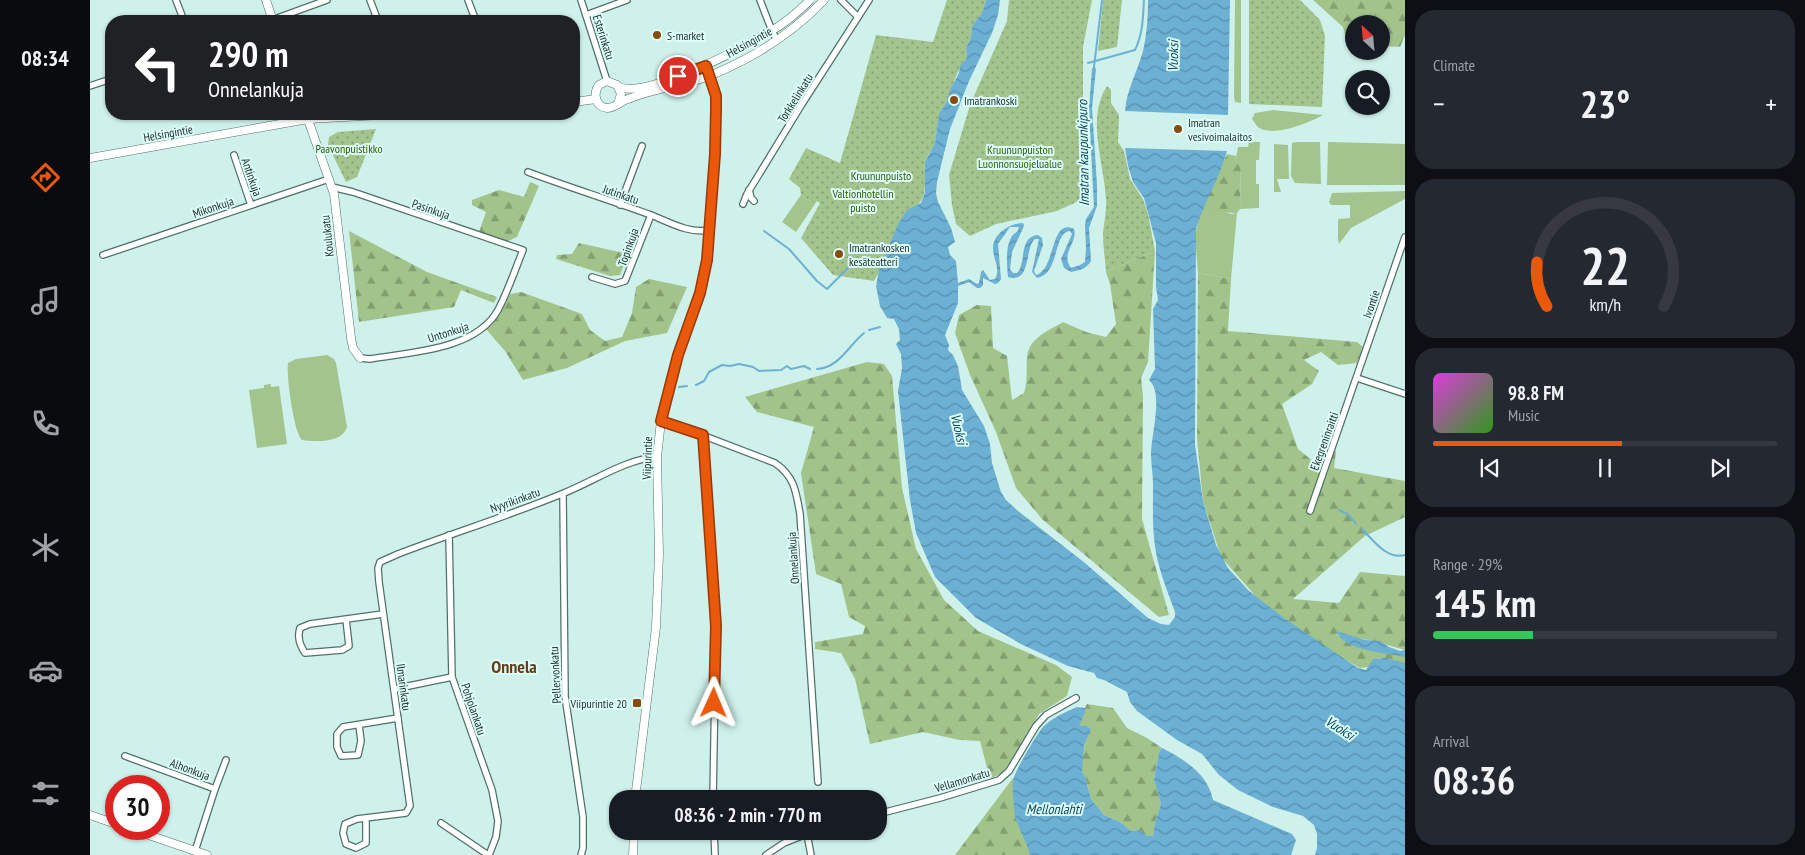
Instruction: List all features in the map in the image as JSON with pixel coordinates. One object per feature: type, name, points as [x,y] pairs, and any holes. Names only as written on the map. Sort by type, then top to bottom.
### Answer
[{"type":"main road","points":[[266,0],[270,15]]},
{"type":"main road","name":"Helsingintie","points":[[619,87],[630,90],[706,66],[772,31],[787,21],[810,0]]},
{"type":"main road","name":"Helsingintie","points":[[618,104],[634,97],[682,85],[710,75],[777,40],[810,14],[824,0]]},
{"type":"main road","name":"Viipurintie","points":[[636,790],[656,627],[659,554],[657,457],[661,421],[678,355],[705,276],[715,154],[716,109],[716,96],[706,66]]},
{"type":"main road","points":[[607,82],[619,87],[621,94],[618,104],[607,108],[600,105],[595,93],[597,87],[607,82]]},
{"type":"main road","points":[[580,101],[596,99]]},
{"type":"main road","name":"Helsingintie","points":[[90,158],[291,120]]},
{"type":"main road","name":"Koulukatu","points":[[308,120],[332,187],[351,338],[353,348],[360,358]]},
{"type":"main road","points":[[90,815],[105,820]]},
{"type":"main road","points":[[163,840],[207,855]]},
{"type":"main road","points":[[633,855],[634,840]]},
{"type":"street","points":[[176,0],[182,15]]},
{"type":"street","points":[[288,15],[327,0]]},
{"type":"street","points":[[370,0],[376,15]]},
{"type":"street","points":[[468,0],[474,15]]},
{"type":"street","name":"Esterinkatu","points":[[581,0],[607,82]]},
{"type":"street","points":[[586,15],[627,0]]},
{"type":"street","points":[[760,0],[777,40]]},
{"type":"street","points":[[841,0],[858,17]]},
{"type":"street","name":"Torkkelinkatu","points":[[743,204],[749,190],[869,0]]},
{"type":"street","points":[[90,86],[105,81]]},
{"type":"street","points":[[620,205],[642,146]]},
{"type":"street","name":"Antinkuja","points":[[234,155],[251,205]]},
{"type":"street","name":"Jutinkatu","points":[[528,172],[651,215],[682,228],[698,231],[709,230]]},
{"type":"street","name":"Mikonkuja","points":[[103,255],[329,179]]},
{"type":"street","name":"Pasinkuja","points":[[332,187],[353,192],[523,250]]},
{"type":"street","points":[[749,190],[754,201]]},
{"type":"street","name":"Topinkuja","points":[[592,277],[616,284],[625,281],[651,215]]},
{"type":"street","name":"Ivontie","points":[[1357,378],[1405,237]]},
{"type":"street","name":"Untonkuja","points":[[360,358],[370,359],[443,346],[468,338],[478,332],[497,311],[523,250]]},
{"type":"street","points":[[1357,378],[1405,394]]},
{"type":"street","name":"Ekegreninraitti","points":[[1310,511],[1357,378]]},
{"type":"street","name":"Onnelankuja","points":[[661,421],[775,463],[784,469],[795,487],[800,514],[818,782]]},
{"type":"street","points":[[703,435],[716,626],[713,790]]},
{"type":"street","name":"Nyyrikinkatu","points":[[380,562],[563,494],[645,458],[657,457]]},
{"type":"street","name":"Pellervonkatu","points":[[563,494],[565,696],[583,817],[584,848],[582,855]]},
{"type":"street","name":"Pohjolankatu","points":[[449,535],[452,677],[492,790],[498,821],[496,837],[488,855]]},
{"type":"street","name":"Ilmarinkatu","points":[[366,818],[406,813],[410,806],[379,582],[378,568],[380,562]]},
{"type":"street","points":[[346,619],[350,646],[342,650],[305,653],[300,644],[298,634],[300,628],[310,624],[346,619],[383,614]]},
{"type":"street","points":[[394,688],[452,677]]},
{"type":"street","name":"Vellamonkatu","points":[[887,811],[999,780],[1009,771],[1036,726],[1046,715],[1076,698]]},
{"type":"street","points":[[359,724],[361,741],[358,755],[341,756],[336,747],[336,734],[343,727],[359,724],[398,718]]},
{"type":"street","name":"Alhonkuja","points":[[125,756],[215,789],[195,851]]},
{"type":"street","points":[[215,789],[226,760]]},
{"type":"street","points":[[366,818],[366,843],[356,848],[346,844],[343,833],[345,824],[357,819],[366,818]]},
{"type":"street","points":[[441,823],[488,855]]},
{"type":"street","points":[[714,840],[715,855]]},
{"type":"street","points":[[766,855],[791,840]]},
{"type":"street","points":[[810,840],[811,855]]},
{"type":"green space","name":"Valtionhotellin puisto","points":[[947,0],[986,0],[982,13],[972,26],[971,37],[966,48],[967,58],[963,62],[940,114],[935,143],[925,163],[923,197],[916,206],[874,281],[833,275],[801,238],[820,203],[817,201],[815,204],[801,195],[800,188],[789,179],[806,148],[840,163],[876,35],[933,42]]},
{"type":"green space","name":"Kruununpuiston Luonnonsuojelualue","points":[[1009,0],[1092,0],[1083,47],[1083,199],[1057,211],[996,224],[970,236],[956,224],[949,175],[970,105],[1007,21]]},
{"type":"green space","points":[[1103,0],[1122,0],[1117,47],[1098,51]]},
{"type":"green space","points":[[1235,0],[1241,0],[1241,103],[1235,102],[1234,97]]},
{"type":"green space","points":[[1249,0],[1300,0],[1320,20],[1325,36],[1322,107],[1249,104]]},
{"type":"green space","points":[[1313,0],[1405,0],[1405,35],[1400,47],[1390,46],[1390,15],[1345,15],[1345,34],[1343,27]]},
{"type":"green space","points":[[1107,86],[1111,90],[1111,103],[1119,115],[1118,142],[1124,151],[1130,179],[1143,199],[1155,251],[1106,272],[1103,233],[1106,199],[1097,126],[1101,99]]},
{"type":"green space","points":[[1273,110],[1323,115],[1299,125],[1270,131],[1263,130],[1257,126],[1252,119],[1255,113]]},
{"type":"green space","name":"Paavonpuistikko","points":[[376,129],[357,177],[346,182],[328,145],[329,137],[338,132]]},
{"type":"green space","points":[[1249,142],[1260,142],[1259,160],[1256,160],[1259,208],[1240,209],[1241,164],[1235,162],[1238,147],[1248,147]]},
{"type":"green space","points":[[1320,142],[1321,184],[1295,183],[1291,176],[1292,143]]},
{"type":"green space","points":[[1328,142],[1405,144],[1405,185],[1327,185]]},
{"type":"green space","points":[[1274,144],[1288,145],[1289,179],[1277,179],[1281,192],[1274,192]]},
{"type":"green space","points":[[1227,154],[1236,156],[1235,162],[1241,163],[1240,209],[1237,213],[1215,212],[1202,204]]},
{"type":"green space","points":[[530,182],[539,186],[517,237],[508,241],[479,232],[486,212],[472,205],[472,200],[499,190],[524,197]]},
{"type":"green space","points":[[1405,191],[1405,199],[1351,228],[1339,244],[1338,219],[1350,218],[1350,205],[1331,205],[1329,202],[1332,193]]},
{"type":"green space","points":[[801,195],[815,204],[796,232],[782,222]]},
{"type":"green space","points":[[1202,204],[1231,214],[1237,213],[1231,279],[1198,273],[1195,236]]},
{"type":"green space","points":[[349,231],[427,272],[497,297],[494,303],[461,290],[454,307],[359,322]]},
{"type":"green space","points":[[579,243],[628,254],[620,275],[610,276],[556,259],[557,255],[572,254]]},
{"type":"green space","points":[[1155,251],[1148,362],[1141,378],[1143,396],[1142,519],[1169,615],[1159,617],[1043,520],[1016,488],[996,432],[970,375],[955,333],[959,315],[977,305],[991,306],[993,348],[1007,356],[1012,400],[1024,393],[1027,357],[1035,340],[1063,322],[1086,332],[1106,337],[1116,324],[1110,284],[1106,272]]},
{"type":"green space","points":[[1198,273],[1231,279],[1228,331],[1357,342],[1363,347],[1357,363],[1338,365],[1321,352],[1304,360],[1319,371],[1312,384],[1282,404],[1298,449],[1314,462],[1325,449],[1336,451],[1334,468],[1405,481],[1405,517],[1365,536],[1293,599],[1339,603],[1360,572],[1405,576],[1405,650],[1373,641],[1336,634],[1344,639],[1405,656],[1405,664],[1378,658],[1370,667],[1360,668],[1322,646],[1283,620],[1260,601],[1221,557],[1203,501],[1197,439]]},
{"type":"green space","points":[[649,279],[687,287],[667,333],[625,341],[567,368],[523,380],[505,351],[486,329],[500,313],[510,294],[521,292],[582,314],[590,330],[605,341],[622,337],[632,313],[636,287]]},
{"type":"green space","points":[[327,355],[334,359],[336,363],[347,427],[340,436],[334,439],[321,441],[302,440],[296,427],[291,404],[288,363],[296,359]]},
{"type":"green space","points":[[867,362],[884,364],[892,376],[902,488],[916,549],[944,600],[978,631],[1056,665],[1072,677],[1067,696],[1039,714],[1006,771],[990,779],[980,741],[960,740],[923,732],[870,744],[855,679],[841,653],[815,649],[815,642],[863,634],[865,626],[849,617],[841,584],[816,574],[801,473],[814,427],[757,412],[745,397]]},
{"type":"green space","points":[[271,384],[271,387],[279,386],[287,444],[257,448],[249,390],[264,388],[264,385]]},
{"type":"green space","points":[[1087,704],[1113,708],[1127,728],[1162,748],[1159,752],[1154,779],[1161,804],[1153,837],[1139,830],[1131,831],[1120,822],[1104,815],[1091,799],[1085,776],[1082,772],[1082,766],[1085,744],[1091,729],[1078,726],[1085,713]]},
{"type":"green space","points":[[1013,778],[1034,855],[955,855]]},
{"type":"water","name":"Vuoksi","points":[[986,0],[1000,0],[998,15],[950,129],[937,182],[936,193],[938,202],[951,228],[955,242],[948,247],[950,255],[956,261],[958,283],[969,279],[977,284],[979,283],[983,270],[990,280],[995,279],[997,271],[993,248],[996,238],[1008,227],[1023,223],[1024,226],[1012,252],[1010,269],[1013,273],[1017,273],[1020,269],[1025,245],[1028,240],[1038,235],[1042,238],[1043,245],[1034,271],[1036,275],[1042,271],[1047,264],[1057,237],[1061,230],[1066,227],[1074,229],[1075,234],[1068,253],[1068,263],[1071,268],[1085,262],[1085,225],[1086,219],[1094,207],[1089,108],[1092,69],[1094,66],[1096,69],[1092,108],[1097,206],[1089,228],[1091,261],[1078,271],[1071,272],[1064,268],[1061,259],[1072,234],[1070,231],[1061,238],[1053,262],[1044,275],[1037,278],[1032,272],[1039,239],[1035,239],[1021,275],[1016,278],[1008,277],[1008,245],[1019,227],[1010,227],[998,244],[1001,279],[995,284],[983,278],[983,285],[980,288],[969,282],[958,286],[958,303],[945,335],[949,345],[948,350],[953,355],[958,366],[962,390],[984,426],[1001,492],[1006,500],[1018,511],[1085,563],[1148,618],[1161,624],[1169,625],[1175,617],[1175,612],[1158,560],[1153,519],[1151,454],[1156,415],[1156,394],[1149,380],[1155,369],[1153,309],[1158,300],[1156,287],[1156,243],[1144,198],[1133,182],[1125,148],[1227,151],[1196,229],[1195,445],[1203,501],[1216,545],[1228,568],[1248,590],[1284,618],[1358,668],[1366,670],[1373,659],[1386,658],[1405,663],[1405,855],[1315,855],[1317,834],[1314,825],[1303,816],[1273,807],[1238,790],[1219,775],[1202,754],[1177,740],[1137,711],[1130,702],[1127,692],[1097,678],[1094,673],[1068,666],[1021,644],[976,618],[935,577],[916,533],[910,500],[898,391],[902,368],[901,354],[896,344],[900,340],[899,329],[894,319],[887,318],[880,306],[876,286],[879,270],[898,224],[907,210],[921,203],[925,192],[925,162],[935,143],[939,114],[946,103],[959,73],[960,66],[967,58],[966,48],[971,37],[972,26],[982,13]]},
{"type":"water","name":"Vuoksi","points":[[1148,0],[1230,0],[1228,115],[1125,111],[1132,81],[1141,59],[1144,45]]},
{"type":"water","points":[[1336,631],[1365,640],[1380,641],[1400,651],[1405,650],[1405,657],[1357,647],[1341,638]]},
{"type":"water","name":"Mellonlahti","points":[[1077,707],[1085,708],[1085,713],[1079,726],[1086,726],[1091,729],[1084,746],[1082,772],[1085,776],[1091,799],[1104,815],[1120,822],[1131,831],[1139,830],[1148,836],[1153,836],[1161,804],[1154,780],[1159,752],[1162,748],[1194,768],[1206,782],[1213,800],[1292,834],[1296,840],[1291,855],[1030,855],[1015,815],[1014,776],[1043,727],[1063,713]]},
{"type":"waterway","name":"Imatran kaupunkipuro","points":[[1094,67],[1102,0]]},
{"type":"waterway","points":[[1088,63],[1135,50],[1141,32],[1144,0]]},
{"type":"waterway","points":[[764,231],[789,249],[817,281],[827,289],[852,264],[864,260],[881,265]]},
{"type":"waterway","points":[[869,330],[880,327]]},
{"type":"waterway","points":[[817,369],[832,365],[864,333]]},
{"type":"waterway","points":[[696,385],[704,381],[709,372],[722,365],[739,364],[753,367],[759,371],[781,370],[787,366],[791,369],[804,366],[810,369]]},
{"type":"waterway","points":[[679,387],[687,386]]},
{"type":"waterway","points":[[1339,510],[1349,515],[1356,524]]},
{"type":"waterway","points":[[1362,529],[1376,544],[1387,552],[1392,555],[1405,555]]},
{"type":"place","name":"S-market","points":[[657,35]]},
{"type":"place","name":"Imatrankoski","points":[[954,100]]},
{"type":"place","name":"Imatran vesivoimalaitos","points":[[1178,129]]},
{"type":"place","name":"Imatrankosken kesäteatteri","points":[[839,254]]},
{"type":"place","name":"Viipurintie 20","points":[[637,703]]},
{"type":"district","name":"Onnela","points":[[514,666]]},
{"type":"route","points":[[678,76],[706,66],[716,96],[715,154],[705,276],[678,355],[661,421],[672,423],[703,435],[716,626],[714,703]]},
{"type":"park label","name":"Kruununpuisto","points":[[881,175]]}]
